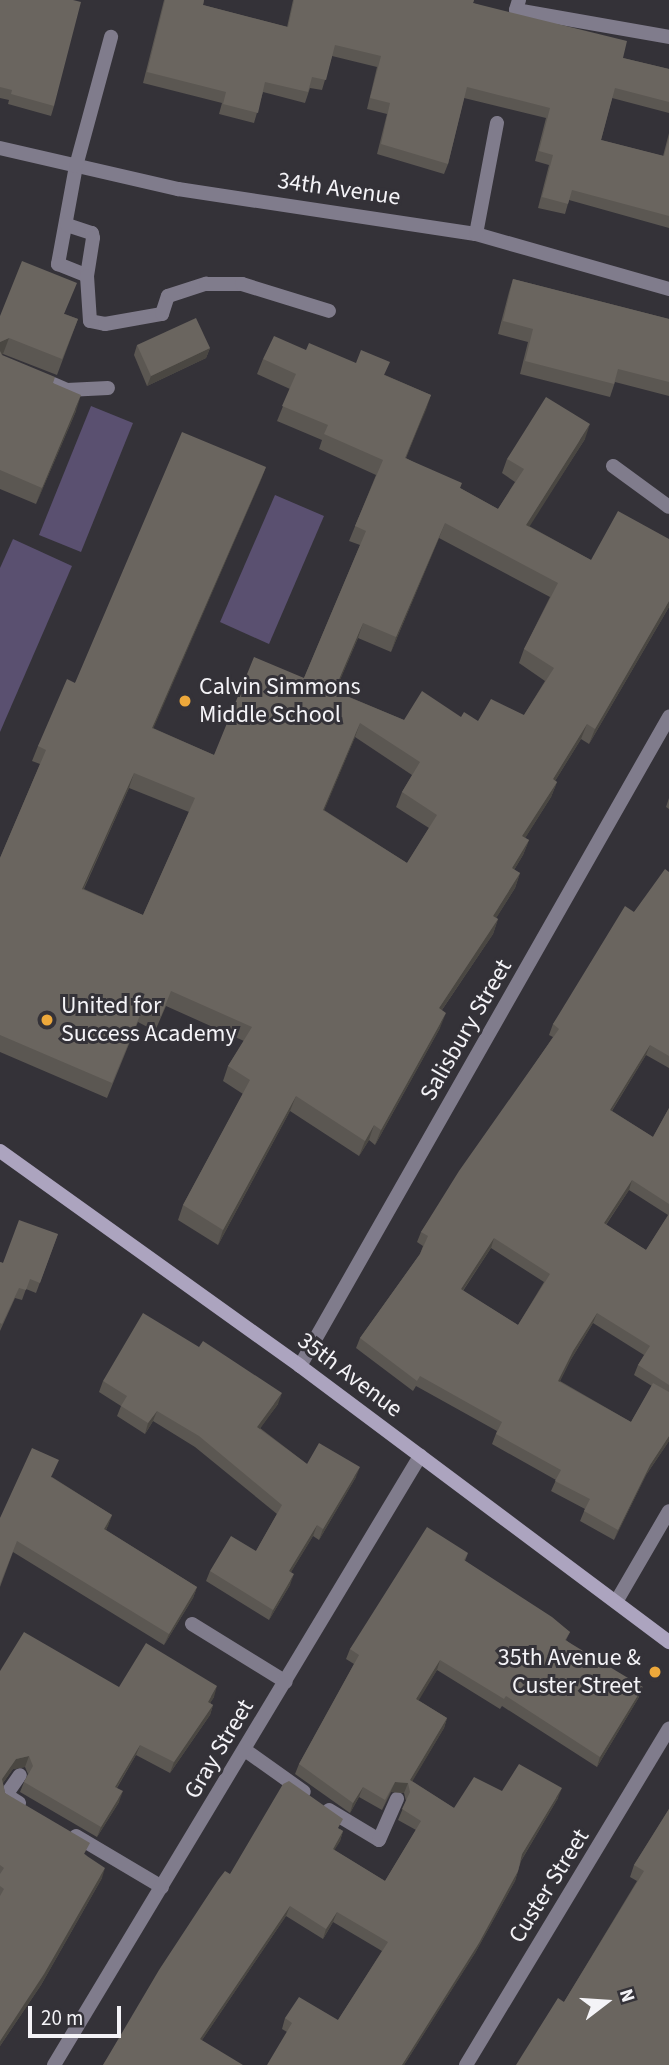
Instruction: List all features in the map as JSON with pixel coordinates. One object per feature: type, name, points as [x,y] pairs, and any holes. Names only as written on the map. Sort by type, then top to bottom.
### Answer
[{"type":"main road","name":"35th Avenue","points":[[0,1151],[300,1366],[669,1642]]},
{"type":"street","points":[[519,0],[516,10],[669,37]]},
{"type":"street","points":[[86,276],[58,264],[76,166],[111,37]]},
{"type":"street","points":[[476,234],[497,123]]},
{"type":"street","name":"34th Avenue","points":[[0,148],[178,189],[476,234],[669,289]]},
{"type":"street","points":[[67,225],[92,233],[86,276],[90,321],[106,324],[162,314],[168,296],[206,284],[242,284],[329,311]]},
{"type":"street","points":[[34,376],[67,390],[108,388]]},
{"type":"street","points":[[613,466],[669,507]]},
{"type":"street","name":"Salisbury Street","points":[[300,1366],[669,717]]},
{"type":"street","name":"Gray Street","points":[[54,2065],[420,1456]]},
{"type":"street","points":[[616,1602],[669,1511]]},
{"type":"street","points":[[192,1624],[286,1682]]},
{"type":"street","name":"Custer Street","points":[[466,2065],[669,1729]]},
{"type":"street","points":[[245,1750],[351,1826],[379,1840],[397,1799]]},
{"type":"street","points":[[19,1774],[6,1795],[30,1809]]},
{"type":"street","points":[[66,1830],[162,1887]]},
{"type":"shaded area","points":[[91,406],[133,423],[81,552],[39,535]]},
{"type":"shaded area","points":[[275,495],[324,516],[269,644],[220,622]]},
{"type":"shaded area","points":[[13,539],[72,566],[0,732],[0,568]]},
{"type":"building","points":[[0,0],[81,2],[54,106],[11,94],[12,90],[0,87]]},
{"type":"building","points":[[165,0],[204,0],[203,5],[288,27],[294,0],[474,0],[473,3],[627,41],[623,58],[669,69],[669,102],[615,88],[601,140],[664,156],[669,137],[669,216],[572,190],[568,204],[542,197],[553,155],[539,151],[550,108],[467,87],[448,164],[381,144],[390,103],[370,98],[381,56],[335,45],[326,80],[312,77],[308,92],[265,82],[258,113],[223,104],[226,92],[147,72]]},
{"type":"building","points":[[22,261],[77,283],[64,314],[78,319],[62,359],[9,338],[0,342],[0,316]]},
{"type":"building","points":[[513,279],[669,319],[669,382],[618,369],[614,384],[525,361],[533,329],[503,321]]},
{"type":"building","points":[[196,318],[210,348],[151,376],[137,345]]},
{"type":"building","points":[[274,336],[306,350],[309,343],[356,363],[361,350],[390,362],[384,375],[431,395],[405,458],[462,483],[460,488],[498,509],[524,469],[507,459],[546,397],[590,424],[526,525],[591,560],[618,511],[669,539],[669,601],[595,729],[587,724],[553,779],[557,782],[522,836],[529,840],[512,868],[520,873],[493,916],[498,919],[439,1008],[446,1013],[381,1130],[374,1125],[365,1141],[296,1096],[223,1230],[183,1205],[250,1080],[228,1066],[252,1027],[171,991],[161,1016],[143,1008],[112,1083],[0,1035],[0,858],[46,750],[38,746],[67,679],[75,683],[182,432],[266,467],[152,728],[214,755],[254,657],[304,678],[366,531],[355,526],[383,460],[324,434],[328,425],[282,406],[296,374],[263,359]],"holes":[[[445,523],[558,583],[524,649],[554,668],[524,715],[491,699],[478,721],[464,712],[461,717],[422,691],[404,720],[334,691],[363,623],[396,637]],[[360,723],[420,762],[402,792],[437,815],[407,863],[323,810]],[[134,773],[195,798],[143,915],[82,889]]]},
{"type":"building","points":[[0,351],[2,355],[55,377],[53,383],[81,395],[42,488],[0,470]]},
{"type":"building","points":[[665,869],[669,872],[669,1056],[650,1045],[610,1110],[653,1137],[669,1108],[669,1204],[632,1180],[604,1223],[646,1250],[669,1214],[669,1385],[638,1365],[650,1346],[597,1313],[558,1381],[631,1422],[653,1383],[669,1392],[669,1436],[650,1465],[618,1530],[584,1511],[590,1499],[555,1481],[561,1470],[496,1434],[502,1422],[420,1376],[417,1381],[360,1338],[420,1254],[428,1236],[421,1232],[459,1171],[559,1029],[553,1024],[625,906],[634,912]],"holes":[[[494,1238],[550,1274],[518,1325],[461,1289]]]},
{"type":"building","points":[[19,1220],[58,1234],[40,1283],[30,1279],[26,1290],[19,1288],[2,1324],[0,1262],[3,1263]]},
{"type":"building","points":[[143,1313],[199,1347],[203,1341],[282,1393],[257,1427],[307,1464],[319,1443],[360,1467],[323,1529],[317,1525],[289,1571],[294,1574],[273,1610],[210,1571],[231,1536],[256,1551],[282,1505],[199,1436],[157,1411],[148,1423],[121,1406],[127,1396],[103,1381]]},
{"type":"building","points":[[32,1448],[59,1460],[51,1477],[112,1515],[104,1529],[197,1587],[169,1634],[17,1541],[0,1584],[0,1518]]},
{"type":"building","points":[[427,1527],[468,1553],[464,1560],[552,1617],[570,1632],[565,1640],[643,1687],[600,1757],[506,1696],[504,1699],[440,1660],[416,1699],[447,1718],[410,1780],[454,1808],[474,1777],[502,1791],[519,1764],[562,1788],[522,1854],[518,1871],[479,1943],[402,2065],[267,2065],[292,2023],[285,2018],[299,1997],[338,2020],[388,1942],[337,1912],[326,1929],[290,1906],[200,2039],[243,2065],[103,2065],[159,1970],[218,1880],[225,1871],[230,1874],[283,1784],[289,1781],[343,1819],[338,1828],[343,1831],[333,1849],[385,1881],[421,1821],[402,1809],[410,1792],[408,1783],[395,1782],[385,1800],[363,1787],[353,1803],[299,1764],[359,1655],[350,1649]]},
{"type":"building","points":[[24,1632],[119,1687],[146,1643],[217,1686],[208,1702],[213,1705],[174,1762],[140,1745],[115,1787],[123,1791],[101,1827],[24,1782],[33,1766],[29,1756],[16,1759],[2,1779],[5,1793],[90,1843],[84,1854],[105,1868],[44,1974],[0,2041],[0,1896],[4,1889],[0,1886],[0,1874],[4,1868],[0,1865],[0,1671]]},
{"type":"building","points":[[669,1809],[669,2065],[516,2065],[558,1998],[564,2002],[644,1871],[634,1865]]},
{"type":"place","name":"Calvin Simmons Middle School","points":[[185,701]]},
{"type":"place","name":"United for Success Academy","points":[[47,1020]]},
{"type":"place","name":"35th Avenue & Custer Street","points":[[655,1672]]}]
